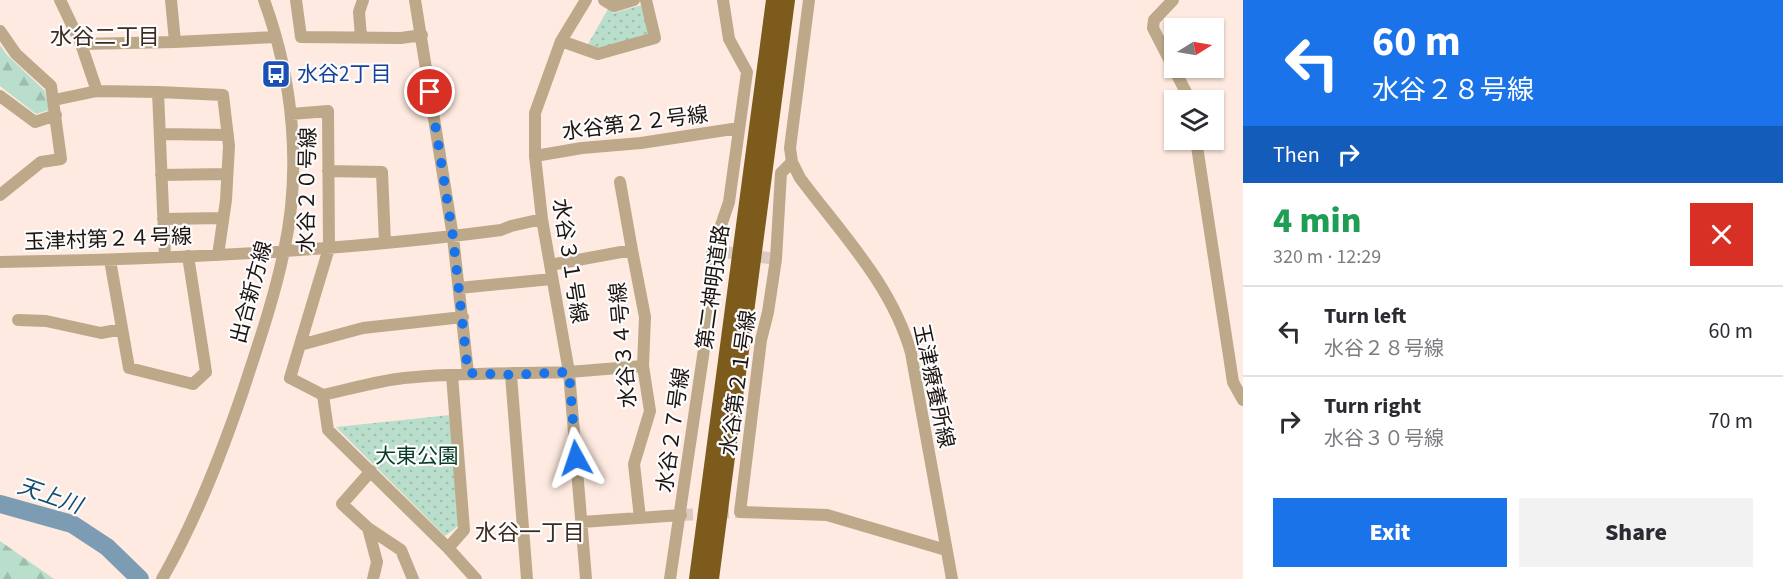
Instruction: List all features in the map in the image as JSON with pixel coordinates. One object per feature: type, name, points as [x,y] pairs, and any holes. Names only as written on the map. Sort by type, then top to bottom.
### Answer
[{"type":"highway","name":"第二神明道路","points":[[697,579],[774,0]]},
{"type":"highway","name":"第二神明道路","points":[[711,579],[787,0]]},
{"type":"street","points":[[60,0],[81,44],[97,91]]},
{"type":"street","points":[[171,0],[175,42]]},
{"type":"street","name":"出合新方線","points":[[162,579],[205,489],[237,406],[269,309],[285,250],[293,179],[291,114],[276,37],[264,0]]},
{"type":"street","points":[[297,0],[300,37],[400,38],[422,35]]},
{"type":"street","points":[[361,37],[359,12],[363,0]]},
{"type":"street","points":[[415,0],[453,237],[468,373]]},
{"type":"street","name":"水谷３１号線","points":[[586,0],[561,41],[535,113],[535,156],[542,219],[569,372],[586,579]]},
{"type":"street","points":[[604,0],[614,6],[634,0]]},
{"type":"street","points":[[561,41],[598,54],[655,38],[646,0]]},
{"type":"street","points":[[723,0],[729,39],[747,72],[739,128]]},
{"type":"street","points":[[792,162],[790,148],[809,0]]},
{"type":"street","points":[[1173,0],[1154,20],[1153,28],[1185,90]]},
{"type":"street","points":[[0,30],[15,54],[51,86],[61,159],[42,162],[0,195]]},
{"type":"street","points":[[81,44],[276,37]]},
{"type":"street","points":[[54,100],[97,91],[223,95],[228,135],[227,174],[218,255]]},
{"type":"street","points":[[158,92],[165,257]]},
{"type":"street","points":[[0,96],[35,122],[56,116]]},
{"type":"street","name":"水谷２０号線","points":[[291,114],[328,111],[329,248],[290,378],[323,395]]},
{"type":"street","name":"水谷第２２号線","points":[[535,156],[739,128]]},
{"type":"street","name":"水谷２７号線","points":[[582,522],[681,515],[711,302],[729,202],[739,128]]},
{"type":"street","points":[[160,134],[228,135]]},
{"type":"street","points":[[1198,150],[1233,382],[1243,400]]},
{"type":"street","name":"水谷第２１号線","points":[[792,162],[781,173],[776,259],[761,340],[740,512],[827,515],[946,550]]},
{"type":"street","name":"玉津療養所線","points":[[792,162],[800,178],[884,289],[905,330],[952,579]]},
{"type":"street","points":[[328,171],[382,172],[385,243]]},
{"type":"street","points":[[161,175],[227,174]]},
{"type":"street","points":[[0,178],[10,187]]},
{"type":"street","points":[[620,182],[632,250]]},
{"type":"street","points":[[163,219],[223,218]]},
{"type":"street","name":"玉津村第２４号線","points":[[0,262],[110,260],[329,248],[453,237],[501,230],[542,219]]},
{"type":"street","name":"水谷３４号線","points":[[550,265],[632,250],[645,317],[643,366],[650,411],[634,464],[640,518]]},
{"type":"street","points":[[110,260],[129,368],[194,384],[206,372],[188,256]]},
{"type":"street","points":[[459,288],[552,279]]},
{"type":"street","points":[[300,345],[363,328],[463,317]]},
{"type":"street","points":[[18,320],[46,321],[101,333],[123,329]]},
{"type":"street","points":[[476,579],[448,548],[328,430],[323,395],[402,378],[468,373],[512,375],[643,366]]},
{"type":"street","points":[[448,548],[464,530],[452,375]]},
{"type":"street","points":[[512,375],[527,579]]},
{"type":"street","points":[[371,471],[342,504],[368,528],[400,550],[413,579]]},
{"type":"street","points":[[670,579],[681,515]]},
{"type":"street","points":[[368,528],[377,562],[373,579]]},
{"type":"green space","points":[[642,5],[649,31],[648,36],[601,48],[587,46],[608,9],[613,13]]},
{"type":"green space","points":[[0,45],[7,55],[45,91],[49,110],[36,114],[0,86]]},
{"type":"green space","name":"大東公園","points":[[450,415],[458,526],[445,536],[336,427]]},
{"type":"green space","points":[[0,541],[54,579],[0,579]]},
{"type":"waterway","name":"天上川","points":[[0,504],[72,524],[107,547],[140,579]]},
{"type":"tunnel","points":[[725,252],[776,259]]},
{"type":"tunnel","points":[[681,515],[740,512]]},
{"type":"place","name":"水谷2丁目","points":[[276,74]]},
{"type":"district","name":"水谷二丁目","points":[[105,36]]},
{"type":"district","name":"水谷一丁目","points":[[530,532]]},
{"type":"route","points":[[430,92],[453,237],[468,373],[512,375],[569,372],[576,458]]}]
